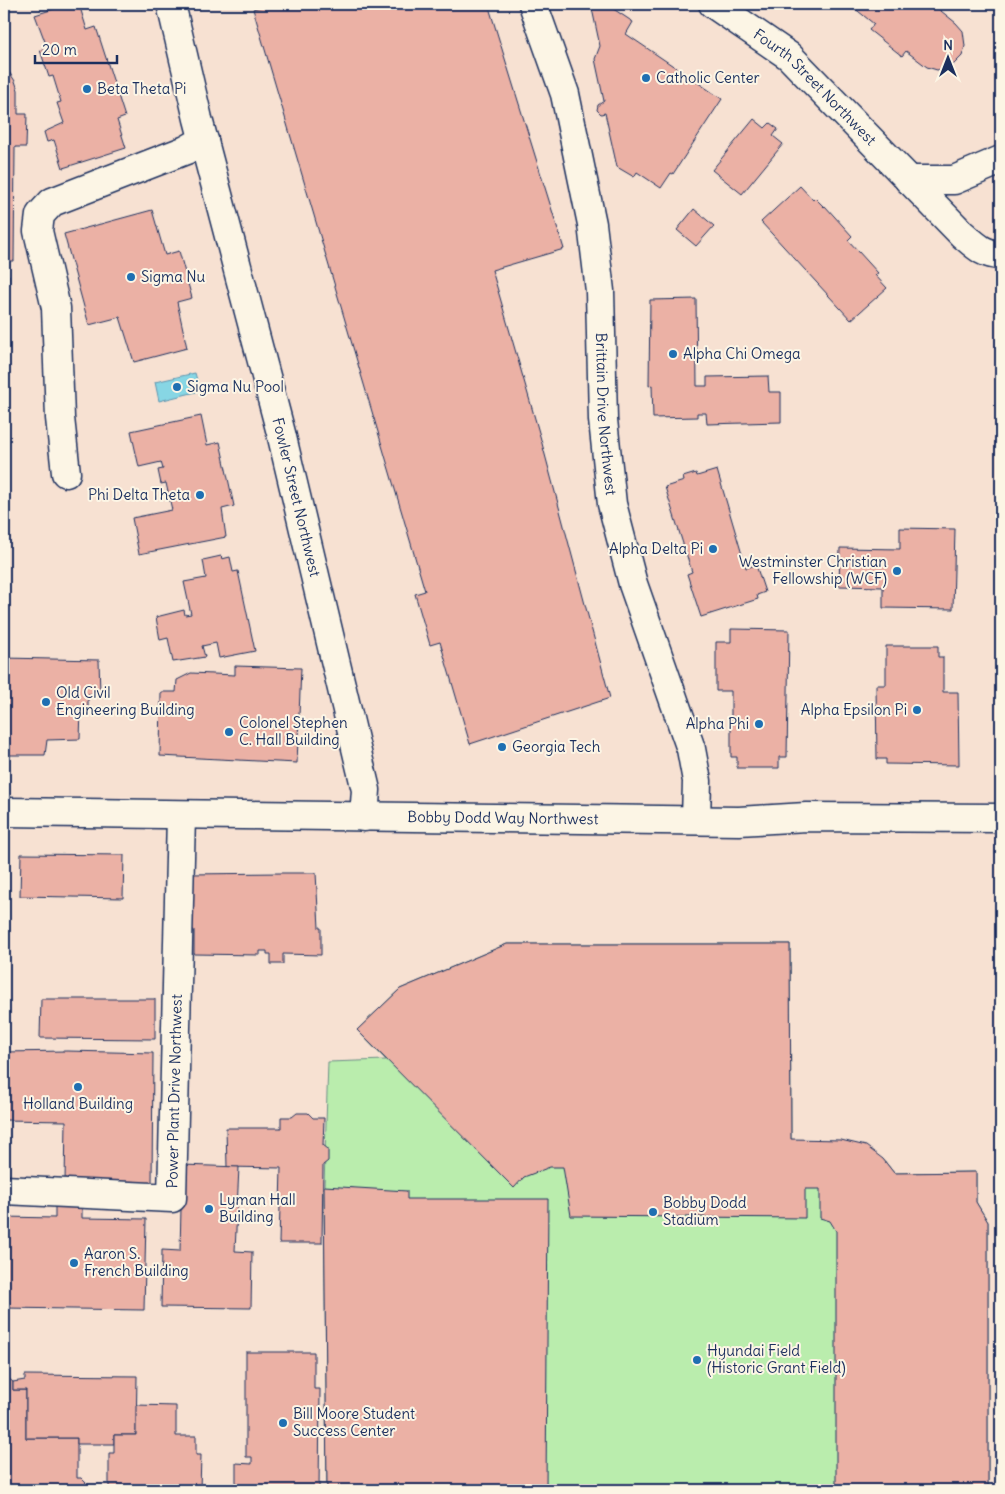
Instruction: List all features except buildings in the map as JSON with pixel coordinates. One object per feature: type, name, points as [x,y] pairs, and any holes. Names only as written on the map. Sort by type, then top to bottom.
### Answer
[{"type":"street","name":"Fowler Street Northwest","points":[[171,4],[204,140],[281,433],[355,742],[366,790],[364,817]]},
{"type":"street","name":"Brittain Drive Northwest","points":[[533,4],[565,94],[592,224],[600,291],[603,420],[612,504],[633,584],[691,748],[697,781],[696,820]]},
{"type":"street","name":"Fourth Street Northwest","points":[[713,4],[789,56],[977,247],[990,255],[1001,255]]},
{"type":"street","points":[[66,473],[60,418],[56,308],[38,232],[40,215],[52,202],[186,150],[204,140]]},
{"type":"street","points":[[910,180],[954,180],[1001,160]]},
{"type":"street","name":"Bobby Dodd Way Northwest","points":[[4,812],[739,821],[806,817],[1001,818]]},
{"type":"street","name":"Power Plant Drive Northwest","points":[[4,1190],[172,1198],[180,815]]},
{"type":"green space","name":"Bobby Dodd Stadium","points":[[507,944],[790,944],[791,1139],[883,1159],[894,1173],[976,1172],[976,1202],[988,1222],[988,1490],[327,1490],[324,1186],[328,1062],[386,1060],[357,1030],[400,989]]},
{"type":"water","name":"Sigma Nu Pool","points":[[195,373],[200,391],[159,401],[155,382]]},
{"type":"place","name":"Catholic Center","points":[[646,78]]},
{"type":"place","name":"Beta Theta Pi","points":[[87,89]]},
{"type":"place","name":"Sigma Nu","points":[[131,277]]},
{"type":"place","name":"Alpha Chi Omega","points":[[673,354]]},
{"type":"place","name":"Sigma Nu Pool","points":[[177,387]]},
{"type":"place","name":"Phi Delta Theta","points":[[200,495]]},
{"type":"place","name":"Alpha Delta Pi","points":[[713,549]]},
{"type":"place","name":"Westminster Christian Fellowship (WCF)","points":[[897,571]]},
{"type":"place","name":"Old Civil Engineering Building","points":[[46,702]]},
{"type":"place","name":"Alpha Epsilon Pi","points":[[917,710]]},
{"type":"place","name":"Alpha Phi","points":[[759,724]]},
{"type":"place","name":"Colonel Stephen C. Hall Building","points":[[229,732]]},
{"type":"place","name":"Georgia Tech","points":[[502,747]]},
{"type":"place","name":"Holland Building","points":[[78,1087]]},
{"type":"place","name":"Lyman Hall Building","points":[[209,1209]]},
{"type":"place","name":"Bobby Dodd Stadium","points":[[653,1212]]},
{"type":"place","name":"Aaron S. French Building","points":[[74,1263]]},
{"type":"place","name":"Hyundai Field (Historic Grant Field)","points":[[697,1360]]},
{"type":"place","name":"Bill Moore Student Success Center","points":[[283,1423]]}]
